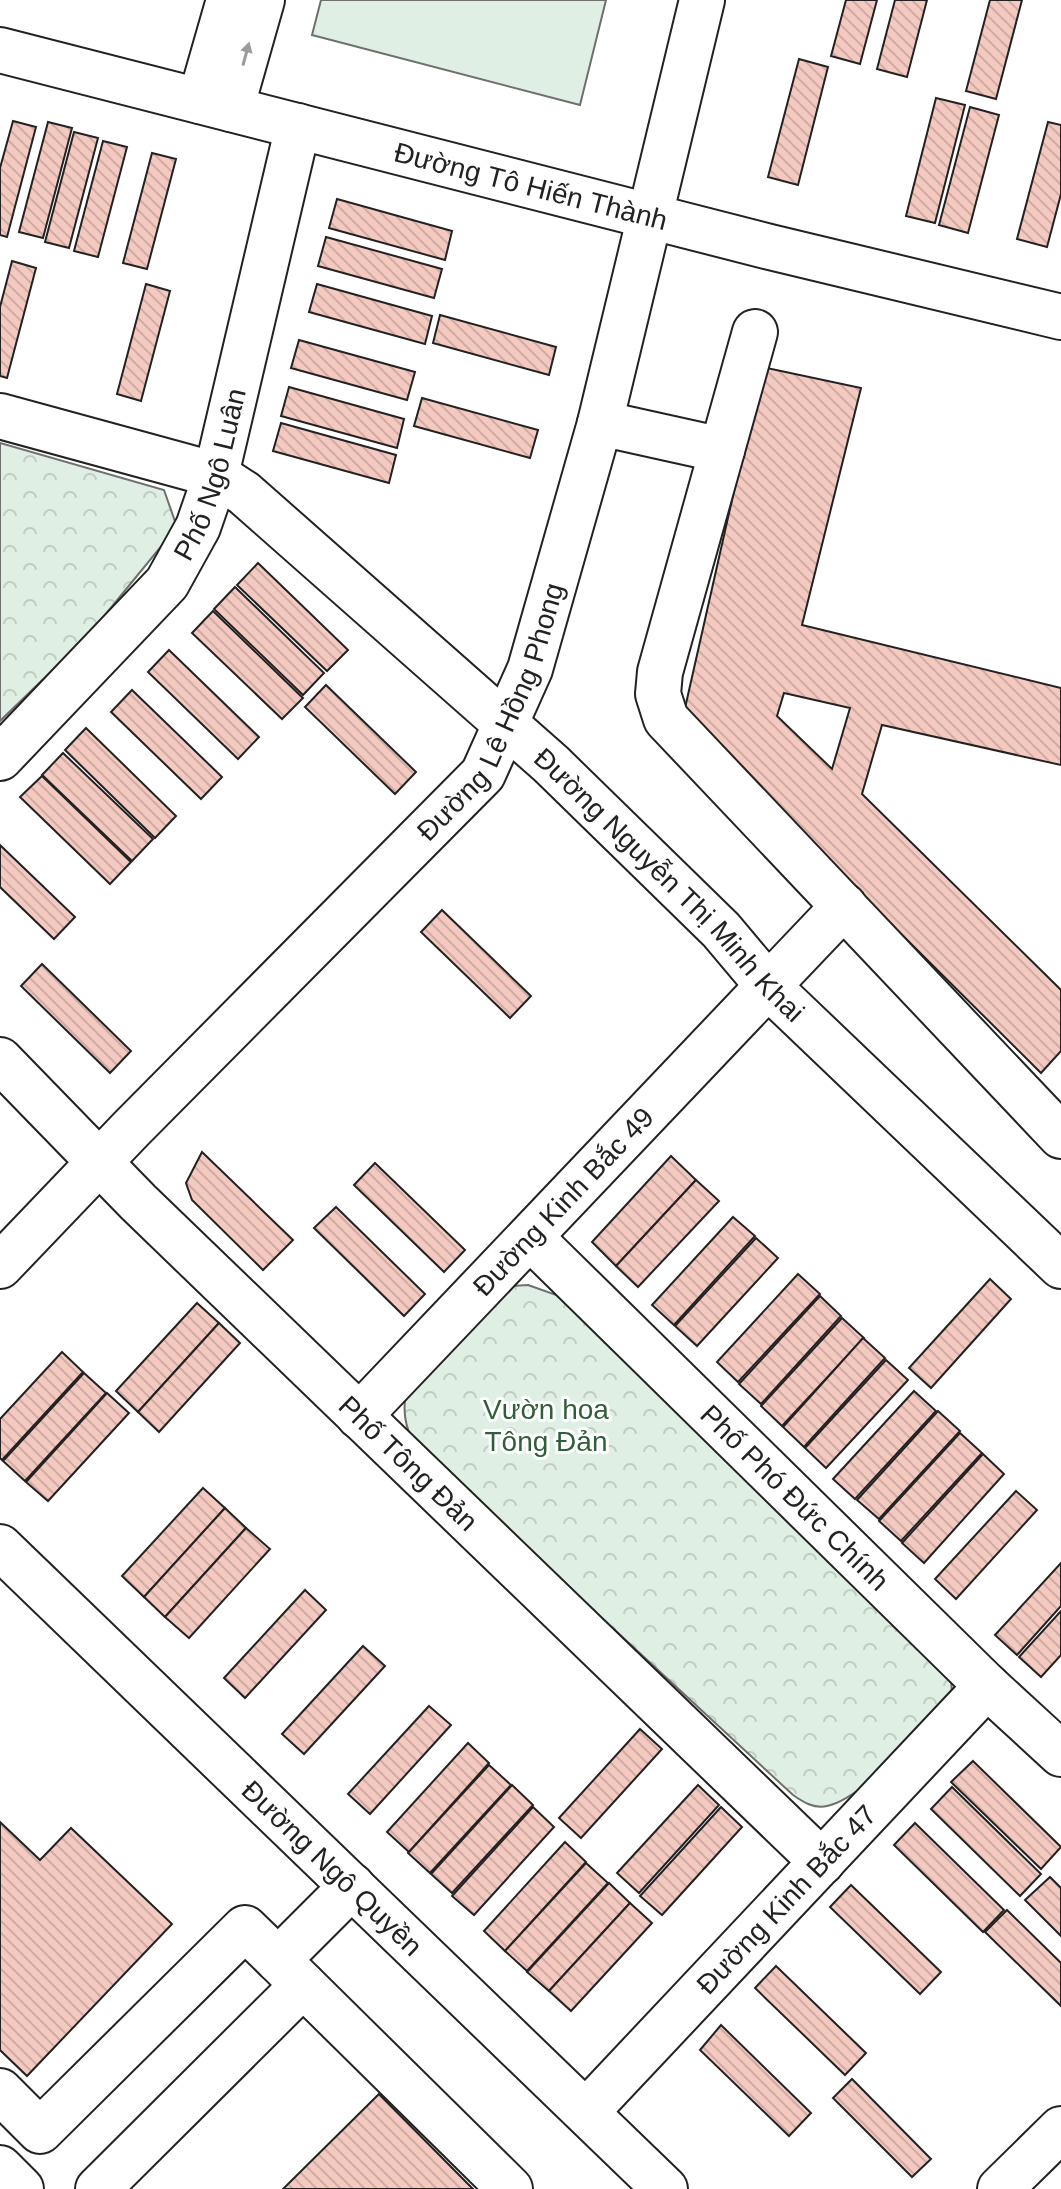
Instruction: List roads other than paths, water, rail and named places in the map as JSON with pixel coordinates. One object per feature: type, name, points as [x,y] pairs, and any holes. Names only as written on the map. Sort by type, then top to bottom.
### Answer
[{"type":"street","points":[[216,105],[229,0]]},
{"type":"street","points":[[216,105],[262,0]]},
{"type":"street","name":"Đường Lê Hồng Phong","points":[[0,1266],[483,774],[530,669],[600,423],[702,0]]},
{"type":"street","name":"Đường Tô Hiến Thành","points":[[0,50],[1061,317]]},
{"type":"street","name":"Phố Ngô Luân","points":[[0,758],[167,583],[198,527],[216,475],[298,126]]},
{"type":"street","points":[[755,332],[660,672],[658,694],[666,719],[1061,1136]]},
{"type":"street","name":"Đường Nguyễn Thị Minh Khai","points":[[0,416],[216,475],[244,493],[551,764],[721,930],[769,987],[1061,1266]]},
{"type":"street","points":[[600,423],[722,450]]},
{"type":"street","name":"Đường Kinh Bắc 49","points":[[359,1416],[844,906]]},
{"type":"street","name":"Phố Tông Đản","points":[[0,1060],[138,1202],[822,1862]]},
{"type":"street","name":"Phố Phó Đức Chính","points":[[531,1238],[987,1686],[1061,1754]]},
{"type":"street","name":"Đường Ngô Quyền","points":[[0,1547],[665,2189]]},
{"type":"street","name":"Đường Kinh Bắc 47","points":[[586,2112],[987,1686]]},
{"type":"street","points":[[98,2189],[291,1972],[352,1886]]},
{"type":"street","points":[[0,2091],[40,2131],[245,1928],[510,2189]]},
{"type":"street","points":[[1000,2189],[1061,2129]]},
{"type":"street","points":[[0,2168],[21,2189]]},
{"type":"park label","name":"Vườn hoa Tông Đản","points":[[546,1425]]}]
